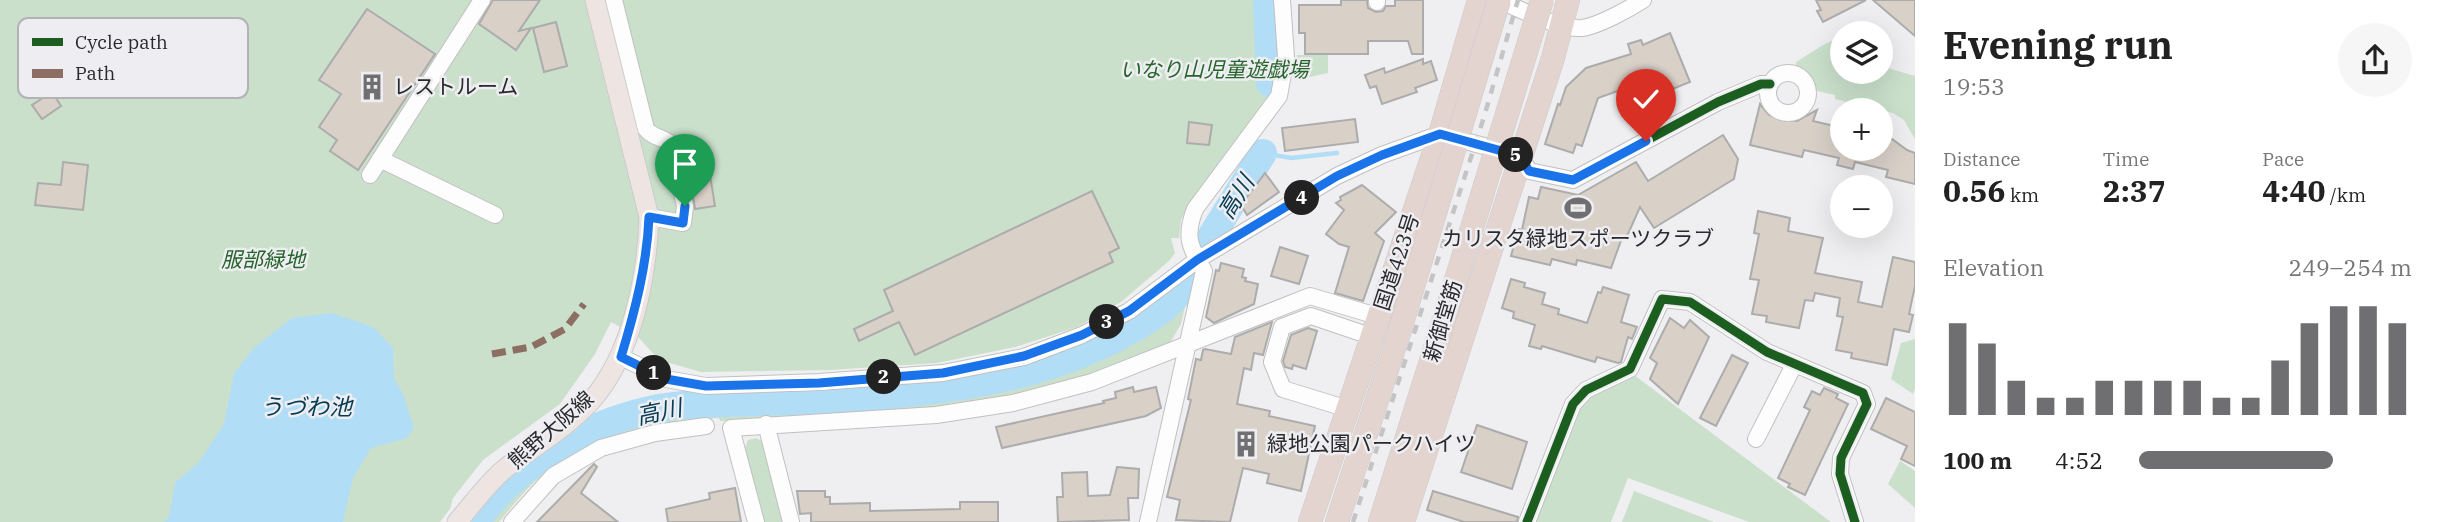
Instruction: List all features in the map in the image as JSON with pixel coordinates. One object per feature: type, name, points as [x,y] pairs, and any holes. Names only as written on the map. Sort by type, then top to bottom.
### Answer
[{"type":"highway","name":"国道423号","points":[[1310,522],[1440,134],[1479,0]]},
{"type":"highway","name":"新御堂筋","points":[[1337,522],[1399,333],[1498,0]]},
{"type":"highway","name":"新御堂筋","points":[[1380,522],[1542,0]]},
{"type":"highway","points":[[1403,522],[1562,24],[1567,0]]},
{"type":"main road","name":"熊野大阪線","points":[[457,522],[504,470],[591,401],[621,357],[633,318],[648,248],[649,217],[595,0]]},
{"type":"street","points":[[370,175],[482,0]]},
{"type":"street","points":[[614,0],[646,129],[651,135],[671,144],[685,206],[683,223],[649,217]]},
{"type":"street","points":[[1148,522],[1204,271],[1188,242],[1188,225],[1195,209],[1279,96],[1286,57],[1282,0]]},
{"type":"street","points":[[1498,0],[1562,24],[1582,27],[1626,11],[1643,0]]},
{"type":"street","points":[[621,357],[666,379],[706,386],[819,383],[943,373],[1024,356],[1082,335],[1129,311],[1197,260],[1337,176],[1382,155],[1440,134],[1520,156],[1529,171],[1573,180],[1718,102],[1761,84],[1770,84]]},
{"type":"street","points":[[380,159],[495,215]]},
{"type":"street","points":[[756,522],[731,428],[936,415],[1013,403],[1092,382],[1310,296],[1376,327]]},
{"type":"street","points":[[1527,522],[1573,404],[1586,390],[1630,369],[1662,299],[1690,302],[1767,352],[1863,393],[1867,404],[1841,458],[1840,474],[1855,522]]},
{"type":"street","points":[[1348,410],[1283,389],[1272,362],[1282,327],[1311,316],[1376,327]]},
{"type":"street","points":[[1756,439],[1794,365]]},
{"type":"street","points":[[766,424],[791,522]]},
{"type":"street","points":[[512,522],[553,476],[601,447],[655,433],[706,426]]},
{"type":"green space","name":"服部緑地","points":[[0,0],[1271,0],[1278,61],[1273,95],[1192,199],[1181,220],[1179,238],[1171,238],[1175,253],[1169,261],[1121,302],[1077,327],[1015,347],[937,363],[830,370],[701,372],[659,360],[638,337],[611,322],[595,354],[560,404],[483,460],[453,498],[450,509],[440,522],[0,522]]},
{"type":"green space","points":[[1830,42],[1830,84],[1893,84],[1893,70],[1915,76],[1915,139],[1904,120],[1893,113],[1893,98],[1835,98],[1835,95],[1817,91],[1809,77],[1796,67],[1796,62]]},
{"type":"green space","points":[[1297,55],[1328,55],[1328,73],[1297,80]]},
{"type":"green space","points":[[1181,298],[1186,302],[1181,324],[1170,343],[1090,376],[1012,398],[938,408],[720,421],[719,418],[675,422],[632,431],[571,456],[537,479],[499,522],[481,522],[515,483],[535,466],[579,439],[627,420],[684,409],[864,402],[990,387],[1033,377],[1113,346],[1149,324]]},
{"type":"green space","points":[[1915,339],[1913,394],[1891,379],[1901,343]]},
{"type":"green space","points":[[1634,375],[1831,522],[1749,522],[1628,478],[1611,522],[1535,522],[1577,409],[1590,397]]},
{"type":"green space","points":[[756,438],[764,442],[785,522],[764,522],[745,448],[748,440]]},
{"type":"green space","points":[[1900,461],[1915,471],[1915,508],[1888,484]]},
{"type":"green space","points":[[1634,491],[1714,522],[1622,522]]},
{"type":"water","name":"うづわ池","points":[[332,313],[373,327],[393,348],[394,379],[403,394],[414,428],[407,438],[371,448],[353,478],[343,522],[164,522],[169,517],[175,483],[199,462],[224,424],[234,373],[254,348],[292,318]]},
{"type":"building","points":[[493,0],[540,0],[519,31],[531,28],[516,50],[479,24]]},
{"type":"building","points":[[1341,0],[1367,0],[1368,8],[1376,12],[1383,11],[1386,6],[1395,6],[1395,0],[1423,0],[1423,54],[1412,54],[1408,41],[1368,41],[1368,54],[1305,54],[1305,33],[1299,33],[1299,5],[1341,5]]},
{"type":"building","points":[[1816,0],[1866,0],[1823,22],[1817,11],[1821,10]]},
{"type":"building","points":[[1873,0],[1915,0],[1915,36]]},
{"type":"building","name":"レストルーム","points":[[367,9],[435,54],[358,170],[330,151],[337,140],[319,127],[341,94],[319,80]]},
{"type":"building","points":[[556,22],[567,66],[544,72],[533,28]]},
{"type":"building","points":[[1670,33],[1690,82],[1665,92],[1659,76],[1598,98],[1582,146],[1576,144],[1573,153],[1545,144],[1566,87],[1586,68],[1631,54],[1628,44],[1641,40],[1643,45]]},
{"type":"building","points":[[1423,59],[1423,64],[1431,61],[1437,80],[1415,88],[1417,92],[1382,104],[1376,86],[1370,88],[1365,75],[1384,68],[1385,73]]},
{"type":"building","points":[[43,98],[56,98],[61,106],[42,119],[32,105]]},
{"type":"building","points":[[1760,104],[1769,115],[1783,120],[1797,121],[1817,110],[1813,121],[1830,125],[1830,156],[1804,150],[1802,157],[1750,145]]},
{"type":"building","points":[[1355,119],[1358,142],[1285,151],[1282,128]]},
{"type":"building","points":[[1189,122],[1212,125],[1209,145],[1187,143]]},
{"type":"building","points":[[1723,135],[1738,159],[1734,179],[1654,228],[1640,207],[1628,234],[1622,238],[1611,268],[1577,260],[1576,265],[1552,259],[1550,265],[1511,256],[1518,229],[1522,230],[1529,197],[1538,199],[1541,187],[1578,195],[1636,162],[1648,181]]},
{"type":"building","points":[[1893,140],[1915,153],[1915,184],[1893,179],[1893,175],[1887,175],[1888,170],[1855,162],[1853,169],[1837,165],[1838,161],[1893,161]]},
{"type":"building","points":[[63,162],[88,165],[83,210],[35,205],[38,183],[61,185]]},
{"type":"building","points":[[1265,173],[1279,192],[1247,215],[1241,205]]},
{"type":"building","points":[[710,175],[715,206],[695,209],[690,178]]},
{"type":"building","points":[[1362,185],[1396,212],[1375,233],[1384,241],[1363,301],[1335,293],[1349,247],[1339,244],[1326,234],[1344,210],[1336,203],[1341,200],[1340,197]]},
{"type":"building","points":[[1092,191],[1119,248],[1109,253],[1113,262],[915,355],[899,322],[859,341],[854,329],[893,311],[884,290]]},
{"type":"building","points":[[1758,211],[1790,218],[1788,231],[1823,238],[1815,273],[1862,282],[1858,302],[1882,307],[1893,257],[1915,262],[1915,286],[1909,314],[1913,315],[1909,332],[1894,329],[1887,365],[1851,358],[1852,353],[1836,350],[1843,317],[1837,316],[1840,298],[1815,293],[1813,301],[1805,300],[1799,328],[1766,322],[1767,316],[1752,314],[1759,280],[1750,279],[1759,234],[1754,233]]},
{"type":"building","points":[[1280,247],[1308,256],[1299,284],[1271,276]]},
{"type":"building","points":[[1221,263],[1244,269],[1242,277],[1246,278],[1245,281],[1258,284],[1254,304],[1214,323],[1206,317],[1216,270],[1219,271]]},
{"type":"building","points":[[1511,279],[1525,283],[1524,287],[1545,293],[1542,304],[1559,309],[1558,314],[1587,323],[1598,292],[1601,293],[1603,287],[1629,295],[1621,322],[1637,327],[1632,339],[1628,337],[1621,362],[1597,357],[1595,362],[1542,346],[1541,349],[1529,346],[1535,325],[1513,318],[1514,312],[1502,308]]},
{"type":"building","points":[[1670,318],[1684,328],[1690,320],[1709,337],[1678,404],[1650,379],[1657,363],[1650,358]]},
{"type":"building","points":[[1272,322],[1263,355],[1254,353],[1251,370],[1244,368],[1237,404],[1270,411],[1269,416],[1315,426],[1301,491],[1267,483],[1269,474],[1243,468],[1230,522],[1176,520],[1180,500],[1167,497],[1191,400],[1188,399],[1196,359],[1201,360],[1205,349],[1231,354],[1235,337]]},
{"type":"building","points":[[1308,328],[1317,331],[1306,369],[1293,365],[1292,369],[1285,367],[1283,361],[1291,335]]},
{"type":"building","points":[[1732,355],[1748,363],[1716,426],[1700,418]]},
{"type":"building","points":[[1133,387],[1134,392],[1156,387],[1161,408],[1146,416],[1002,448],[996,427],[1104,403],[1103,401],[1116,398],[1115,392]]},
{"type":"building","points":[[1824,388],[1838,394],[1836,398],[1848,404],[1805,495],[1788,487],[1790,484],[1778,478],[1810,410],[1804,407],[1812,391],[1820,395]]},
{"type":"building","points":[[1886,398],[1915,412],[1915,466],[1901,459],[1907,446],[1871,429]]},
{"type":"building","points":[[1477,425],[1527,442],[1512,489],[1461,472]]},
{"type":"building","points":[[594,464],[597,467],[581,493],[618,522],[537,522]]},
{"type":"building","points":[[1117,467],[1139,469],[1138,498],[1128,498],[1129,520],[1058,522],[1057,497],[1063,497],[1062,473],[1087,472],[1088,496],[1110,495]]},
{"type":"building","points":[[735,488],[741,522],[668,522],[666,509],[710,499],[709,493]]},
{"type":"building","points":[[797,491],[825,491],[825,497],[830,497],[830,504],[870,503],[870,511],[960,509],[960,502],[998,502],[998,522],[811,522],[811,513],[800,514]]},
{"type":"building","points":[[1433,491],[1518,517],[1517,522],[1464,522],[1427,510]]},
{"type":"waterway","name":"高川","points":[[1267,0],[1270,83]]},
{"type":"waterway","points":[[1263,153],[1291,158],[1337,153]]},
{"type":"waterway","name":"高川","points":[[1209,240],[1263,153]]},
{"type":"waterway","name":"高川","points":[[475,522],[492,501],[530,466],[575,437],[624,417],[679,405],[897,394],[960,386],[1023,373],[1083,353],[1133,329],[1163,309],[1186,283]]},
{"type":"railway","points":[[1353,522],[1484,117],[1518,0]]},
{"type":"marked path","points":[[492,354],[531,347],[565,329],[584,304]]},
{"type":"cycle path","points":[[621,357],[666,379],[706,386],[819,382],[943,373],[1024,357],[1082,335],[1129,311],[1197,260],[1337,176],[1382,155],[1440,134],[1520,156],[1529,171],[1573,180],[1718,102],[1761,84],[1770,84]]},
{"type":"cycle path","points":[[1527,522],[1573,404],[1586,390],[1630,369],[1662,299],[1690,302],[1767,352],[1863,393],[1867,404],[1841,458],[1840,474],[1855,522]]},
{"type":"place","name":"レストルーム","points":[[372,87]]},
{"type":"place","name":"カリスタ緑地スポーツクラブ","points":[[1578,208]]},
{"type":"place","name":"緑地公園パークハイツ","points":[[1246,444]]},
{"type":"route","points":[[685,206],[683,223],[649,217],[648,248],[633,318],[621,357],[666,379],[706,386],[819,383],[943,373],[1024,356],[1082,335],[1129,311],[1197,260],[1337,176],[1382,155],[1440,134],[1520,156],[1529,171],[1573,180],[1646,141]]},
{"type":"park label","name":"いなり山児童遊戯場","points":[[1214,70]]}]
